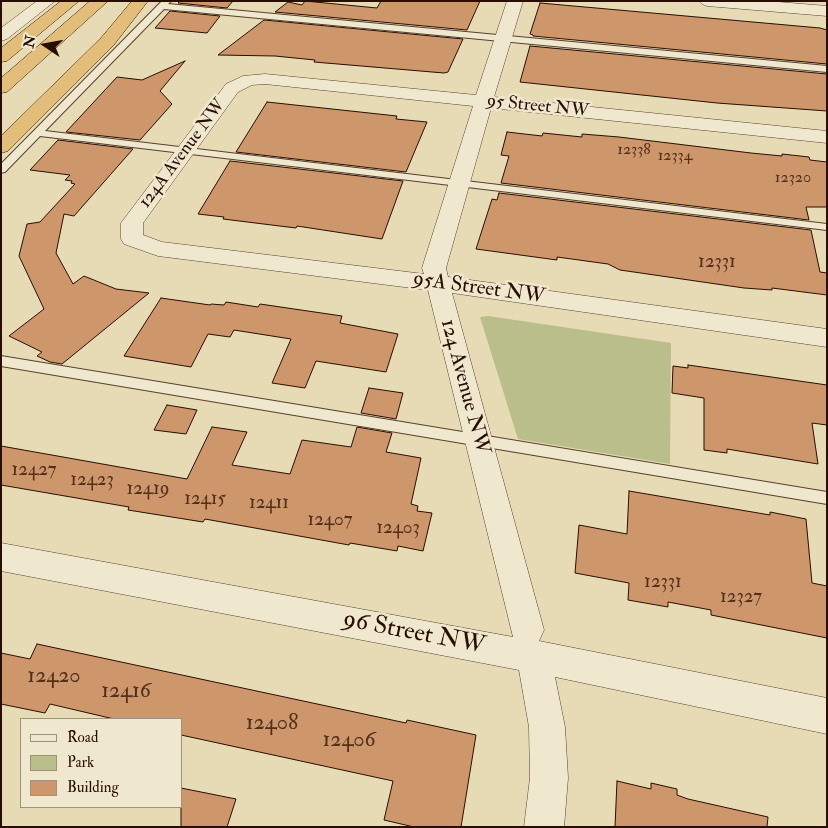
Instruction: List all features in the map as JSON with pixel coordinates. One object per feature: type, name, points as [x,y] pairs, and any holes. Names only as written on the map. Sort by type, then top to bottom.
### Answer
[{"type":"highway","points":[[1,57],[71,1]]},
{"type":"highway","points":[[1,88],[100,1]]},
{"type":"highway","points":[[1,123],[134,1]]},
{"type":"highway","points":[[1,147],[107,42],[140,1]]},
{"type":"street","points":[[1,36],[47,1]]},
{"type":"street","name":"124 Avenue NW","points":[[515,1],[458,183],[434,268],[479,441],[538,649],[547,727],[549,778],[544,827]]},
{"type":"street","points":[[707,1],[827,12]]},
{"type":"street","name":"95 Street NW","points":[[249,80],[266,79],[827,138]]},
{"type":"street","name":"124A Avenue NW","points":[[132,239],[132,223],[232,88],[249,80]]},
{"type":"street","name":"95A Street NW","points":[[132,239],[158,249],[437,283],[827,338]]},
{"type":"street","name":"96 Street NW","points":[[1,557],[538,649],[827,716]]},
{"type":"lane","points":[[1,170],[164,4],[503,39],[827,69]]},
{"type":"lane","points":[[38,133],[827,227]]},
{"type":"lane","points":[[1,361],[827,498]]},
{"type":"green space","points":[[488,316],[671,343],[670,464],[518,439],[480,317]]},
{"type":"building","points":[[180,1],[233,1],[227,8],[178,3]]},
{"type":"building","points":[[305,1],[377,8],[381,1],[480,1],[467,30],[275,12],[288,2],[302,5]]},
{"type":"building","points":[[540,3],[820,28],[827,30],[827,64],[533,36],[530,34]]},
{"type":"building","points":[[170,11],[220,16],[207,33],[155,28]]},
{"type":"building","points":[[264,20],[463,39],[448,72],[444,73],[314,62],[315,60],[275,56],[218,55]]},
{"type":"building","points":[[530,46],[827,74],[827,111],[717,103],[520,82]]},
{"type":"building","points":[[185,61],[160,91],[172,104],[140,140],[66,132],[117,77],[142,80]]},
{"type":"building","points":[[267,102],[397,116],[396,119],[427,122],[406,172],[236,152]]},
{"type":"building","points":[[507,132],[542,136],[543,133],[582,137],[582,134],[619,137],[751,153],[809,157],[810,160],[827,162],[827,207],[806,207],[809,220],[501,183],[509,156],[501,155]]},
{"type":"building","points":[[58,140],[133,149],[74,216],[64,214],[56,253],[73,284],[84,276],[116,289],[149,293],[62,364],[50,362],[37,356],[42,352],[9,336],[44,309],[19,256],[27,224],[40,222],[75,184],[71,183],[72,181],[65,180],[70,175],[30,170]]},
{"type":"building","points":[[230,161],[403,181],[382,239],[297,226],[296,228],[223,219],[224,217],[198,214]]},
{"type":"building","points":[[499,193],[811,230],[820,272],[827,273],[827,295],[772,288],[772,290],[744,288],[620,270],[608,264],[557,257],[557,260],[476,249],[492,199],[497,200]]},
{"type":"building","points":[[161,298],[210,305],[224,305],[226,302],[258,307],[260,304],[342,316],[340,323],[398,334],[386,372],[316,361],[305,388],[272,383],[291,339],[234,330],[230,337],[208,334],[191,367],[124,356]]},
{"type":"building","points":[[688,365],[827,385],[827,425],[812,423],[818,464],[727,449],[727,453],[704,450],[704,398],[672,393],[673,366],[688,368]]},
{"type":"building","points":[[369,388],[403,393],[396,419],[361,413]]},
{"type":"building","points":[[167,405],[197,410],[186,434],[154,430]]},
{"type":"building","points":[[212,427],[247,432],[232,465],[290,474],[302,440],[351,447],[357,427],[392,433],[386,452],[421,458],[411,504],[418,506],[417,511],[432,513],[423,551],[398,546],[397,551],[350,543],[349,545],[205,519],[203,522],[128,510],[129,507],[1,485],[1,446],[187,479]]},
{"type":"building","points":[[629,491],[770,515],[770,512],[806,519],[812,583],[827,586],[827,638],[711,615],[711,610],[668,602],[668,607],[628,600],[629,583],[575,573],[579,525],[627,534]]},
{"type":"building","points":[[37,644],[406,723],[407,720],[476,735],[461,827],[414,827],[384,820],[393,781],[182,735],[182,718],[110,718],[50,704],[45,713],[1,704],[1,653],[30,659]]},
{"type":"building","points":[[617,781],[651,789],[651,783],[677,789],[677,795],[688,799],[768,817],[767,827],[615,827]]},
{"type":"building","points":[[182,788],[236,799],[227,827],[181,827]]}]
